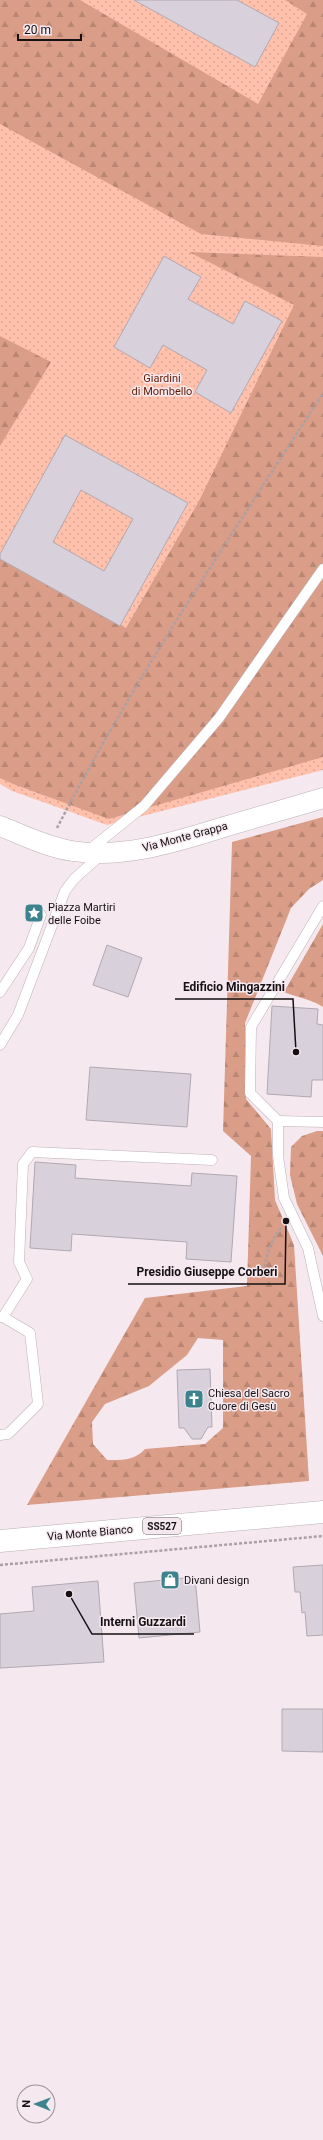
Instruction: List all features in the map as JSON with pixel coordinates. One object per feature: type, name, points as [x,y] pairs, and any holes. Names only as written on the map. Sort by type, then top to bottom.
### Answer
[{"type":"main road","name":"Via Monte Bianco","points":[[0,1540],[323,1512]]},
{"type":"street","name":"Via Monte Grappa","points":[[0,826],[71,851],[128,852],[171,843],[323,798]]},
{"type":"lane","points":[[0,1045],[18,1016],[65,891],[95,852],[144,806],[219,718],[323,570]]},
{"type":"lane","points":[[323,906],[251,1027],[250,1093],[278,1121],[323,1122]]},
{"type":"lane","points":[[0,992],[30,948],[41,915]]},
{"type":"lane","points":[[278,1121],[278,1156],[284,1198],[308,1248],[320,1293],[323,1316]]},
{"type":"lane","points":[[0,1435],[8,1434],[38,1404],[30,1333],[2,1317],[27,1279],[20,1262],[22,1171],[23,1164],[32,1152],[212,1160]]},
{"type":"path","points":[[48,844],[85,775],[181,613],[323,394]]},
{"type":"path","points":[[264,1272],[266,1255],[274,1237],[293,1217]]},
{"type":"path","points":[[0,1565],[323,1536]]},
{"type":"green space","name":"Giardini di Mombello","points":[[0,0],[323,0],[323,770],[107,825],[12,791],[0,784]]},
{"type":"green space","points":[[0,0],[80,0],[258,104],[307,14],[285,0],[323,0],[323,246],[201,234],[0,124]]},
{"type":"green space","points":[[189,252],[323,257],[323,757],[109,819],[0,778],[0,556],[126,628],[199,501],[294,305]]},
{"type":"green space","points":[[0,336],[51,362],[0,446]]},
{"type":"green space","points":[[323,817],[323,880],[309,889],[291,908],[245,1023],[246,1099],[271,1129],[275,1200],[294,1245],[309,1481],[27,1505],[145,1298],[247,1286],[251,1156],[223,1131],[232,842]],"holes":[[[198,1338],[223,1340],[223,1428],[205,1444],[145,1449],[137,1456],[132,1458],[123,1460],[107,1460],[93,1444],[92,1422],[105,1404],[149,1386],[187,1355]]]},
{"type":"green space","points":[[323,924],[323,1007],[284,992]]},
{"type":"green space","points":[[317,1131],[323,1131],[323,1256],[297,1204],[290,1175],[291,1147],[302,1136]]},
{"type":"building","points":[[134,0],[237,0],[279,23],[255,67]]},
{"type":"building","points":[[164,256],[201,277],[188,299],[233,324],[245,301],[282,321],[231,413],[195,392],[207,370],[163,345],[150,368],[114,347]]},
{"type":"building","points":[[65,435],[188,503],[120,626],[0,559],[0,554]],"holes":[[[81,490],[133,519],[104,571],[53,542]]]},
{"type":"building","points":[[107,945],[142,958],[128,997],[93,985]]},
{"type":"building","points":[[272,1006],[318,1009],[317,1024],[323,1025],[323,1080],[312,1080],[311,1097],[267,1094]]},
{"type":"building","points":[[90,1067],[191,1074],[187,1127],[86,1120]]},
{"type":"building","points":[[35,1162],[76,1165],[75,1178],[191,1186],[192,1173],[237,1176],[231,1262],[186,1259],[187,1242],[72,1234],[71,1251],[30,1248]]},
{"type":"building","name":"Chiesa del Sacro Cuore di Gesù","points":[[210,1369],[212,1427],[208,1427],[201,1439],[192,1439],[184,1428],[179,1428],[177,1370]]},
{"type":"building","points":[[323,1565],[323,1635],[307,1636],[305,1612],[302,1613],[300,1592],[295,1592],[293,1567]]},
{"type":"building","points":[[195,1577],[200,1632],[139,1638],[134,1583]]},
{"type":"building","points":[[98,1581],[104,1662],[0,1668],[0,1614],[34,1611],[32,1587]]},
{"type":"building","points":[[282,1709],[323,1709],[323,1752],[282,1751]]},
{"type":"place","name":"Piazza Martiri delle Foibe","points":[[34,913]]},
{"type":"place","name":"Edificio Mingazzini","points":[[296,1052]]},
{"type":"place","name":"Presidio Giuseppe Corberi","points":[[286,1221]]},
{"type":"place","name":"Chiesa del Sacro Cuore di Gesù","points":[[194,1399]]},
{"type":"place","name":"Divani design","points":[[170,1580]]},
{"type":"place","name":"Interni Guzzardi","points":[[69,1594]]}]
